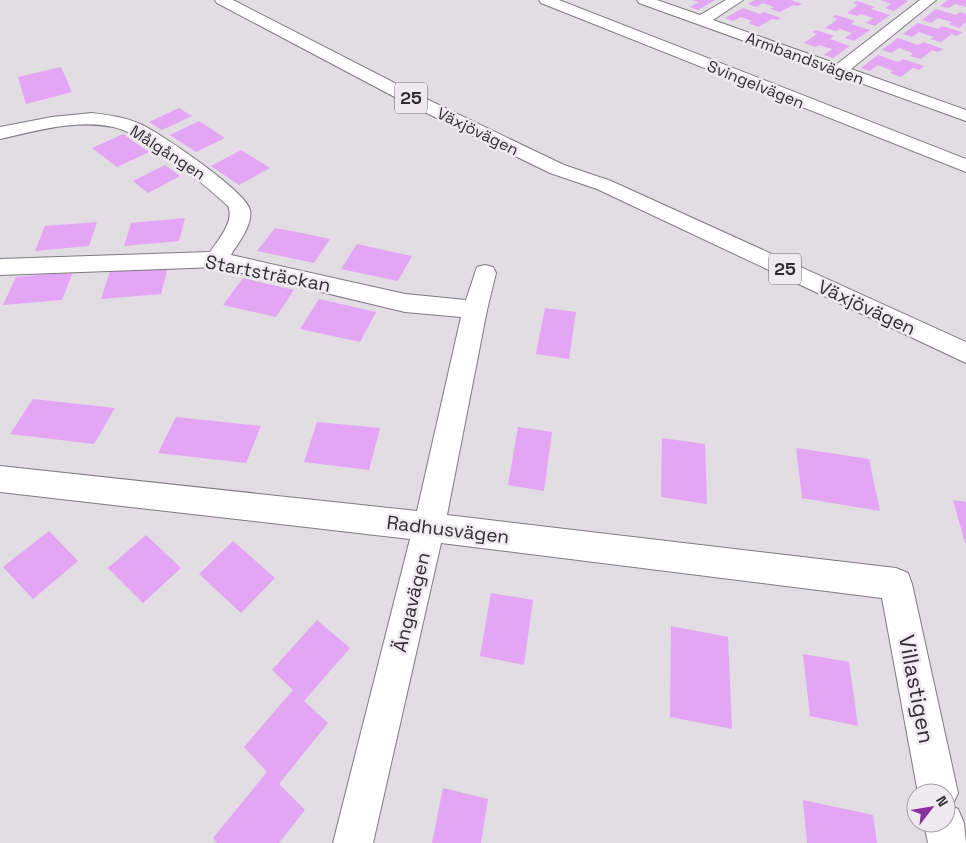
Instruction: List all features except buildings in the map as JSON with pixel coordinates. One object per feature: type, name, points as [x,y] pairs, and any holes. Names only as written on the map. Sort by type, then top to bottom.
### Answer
[{"type":"main road","name":"Växjövägen","points":[[222,0],[412,99],[557,169],[604,185],[966,353]]},
{"type":"main road","name":"Svingelvägen","points":[[546,0],[966,166]]},
{"type":"main road","name":"Armbandsvägen","points":[[644,0],[966,116]]},
{"type":"main road","points":[[701,21],[736,0]]},
{"type":"main road","points":[[839,70],[929,0]]},
{"type":"main road","name":"Växjövägen","points":[[388,68],[562,156],[604,185]]},
{"type":"main road","name":"Målgången","points":[[0,134],[64,120],[82,119],[105,120],[138,130],[238,202],[240,209],[238,222],[216,259]]},
{"type":"main road","name":"Startsträckan","points":[[0,268],[216,259],[405,303],[475,310]]},
{"type":"main road","name":"Ängavägen","points":[[353,843],[429,527],[475,310],[485,273]]},
{"type":"main road","name":"Radhusvägen","points":[[0,478],[429,527],[896,584]]},
{"type":"main road","name":"Villastigen","points":[[896,584],[936,783]]}]
